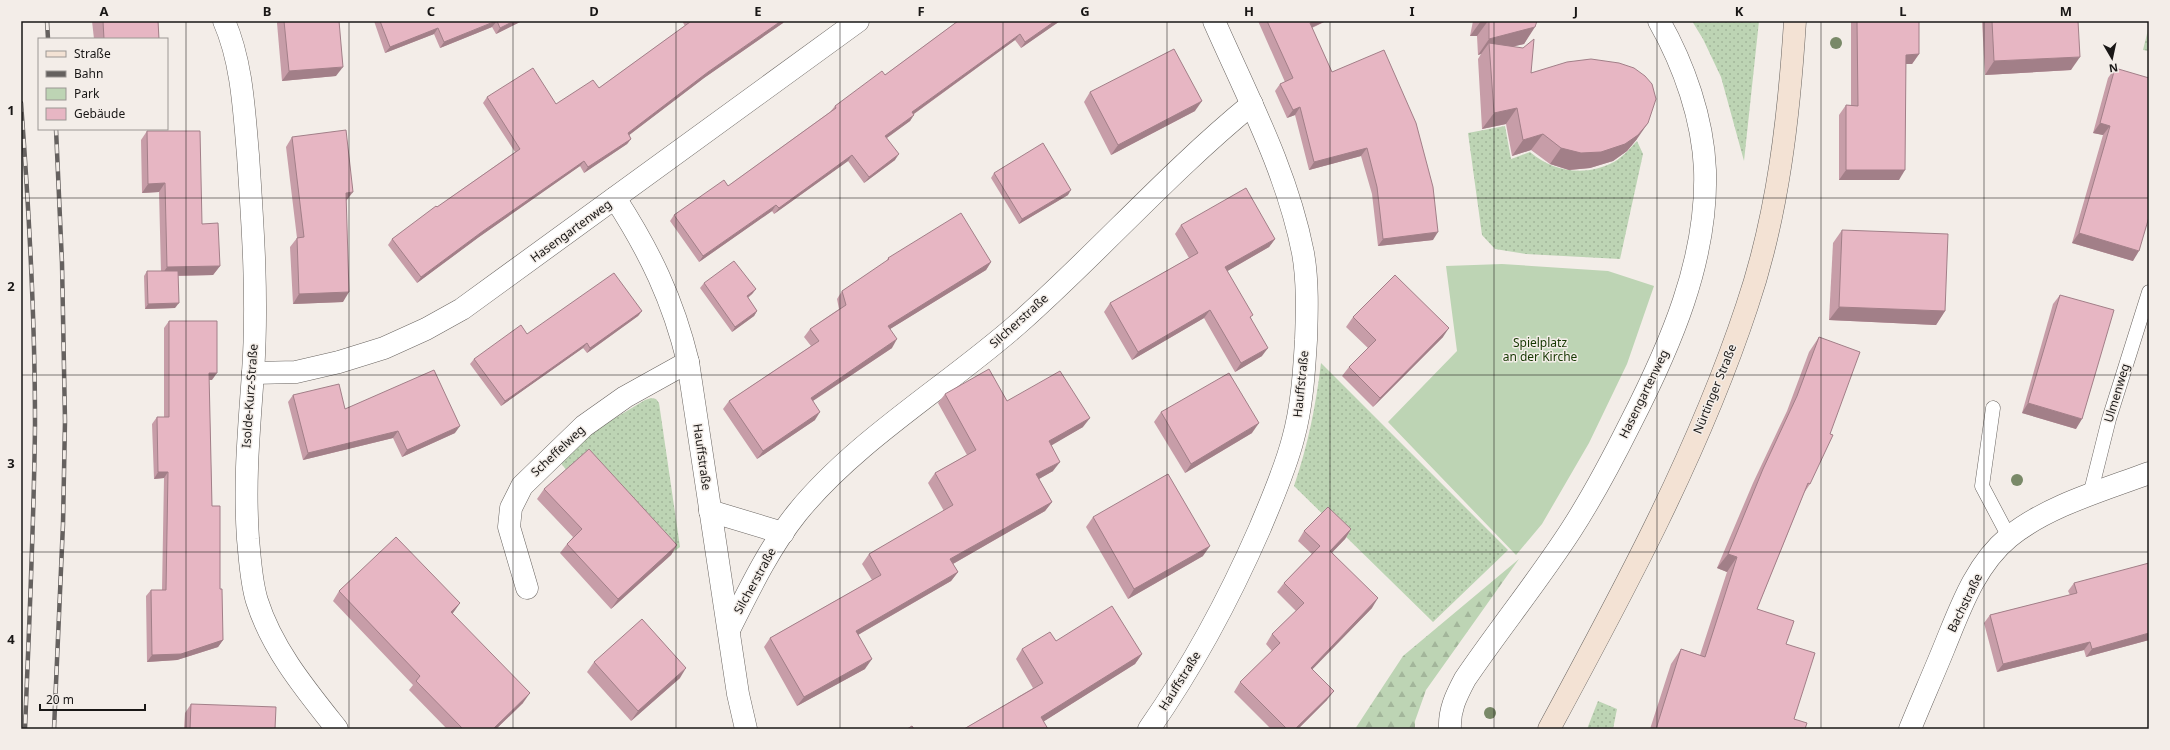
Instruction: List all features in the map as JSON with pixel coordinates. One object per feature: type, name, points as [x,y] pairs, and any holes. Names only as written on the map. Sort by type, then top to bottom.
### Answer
[{"type":"street","name":"Hasengartenweg","points":[[253,373],[296,372],[339,362],[384,348],[426,329],[462,309],[494,288],[858,21]]},
{"type":"street","name":"Hauffstraße","points":[[1149,729],[1199,651],[1228,598],[1274,495],[1293,439],[1298,416],[1307,322],[1303,254],[1295,217],[1286,189],[1252,104],[1214,21]]},
{"type":"street","name":"Hasengartenweg","points":[[1450,729],[1449,718],[1454,699],[1465,679],[1570,530],[1609,466],[1652,382],[1686,295],[1702,223],[1705,170],[1698,126],[1690,93],[1675,54],[1659,21]]},
{"type":"street","name":"Nürtinger Straße","points":[[1549,729],[1667,501],[1715,390],[1748,305],[1762,253],[1781,157],[1795,21]]},
{"type":"street","name":"Isolde-Kurz-Straße","points":[[228,30],[241,88],[252,205],[255,282],[253,373],[245,479],[250,562],[256,599],[272,639],[337,729]]},
{"type":"street","name":"Silcherstraße","points":[[729,630],[764,563],[783,533],[813,494],[843,465],[1020,322],[1215,135],[1252,104]]},
{"type":"street","name":"Hauffstraße","points":[[615,198],[633,225],[664,286],[678,322],[688,362],[738,694],[746,729]]},
{"type":"street","name":"Scheffelweg","points":[[527,588],[509,527],[511,508],[522,486],[584,426],[625,397],[688,362]]},
{"type":"street","name":"Bachstraße","points":[[1910,729],[1974,580],[1992,555],[2009,538],[2030,523],[2090,495],[2149,473]]},
{"type":"street","name":"Silcherstraße","points":[[710,511],[783,533]]},
{"type":"lane","name":"Ulmenweg","points":[[2090,495],[2109,419],[2149,292]]},
{"type":"lane","points":[[1993,408],[1982,486],[2009,538]]},
{"type":"green space","points":[[1692,21],[1759,21],[1744,161],[1721,77],[1703,39]]},
{"type":"green space","points":[[2149,26],[2149,51],[2143,50]]},
{"type":"green space","points":[[1505,126],[1511,159],[1530,152],[1549,164],[1570,170],[1592,170],[1603,167],[1620,158],[1637,141],[1643,154],[1620,259],[1526,254],[1495,249],[1482,235],[1468,133]]},
{"type":"green space","name":"Spielplatz an der Kirche","points":[[1502,264],[1608,271],[1654,286],[1627,364],[1589,443],[1542,524],[1516,555],[1388,422],[1457,351],[1446,266]]},
{"type":"green space","points":[[1321,363],[1508,550],[1433,622],[1294,486],[1311,425]]},
{"type":"green space","points":[[651,398],[656,399],[659,403],[680,547],[672,553],[567,471],[560,462],[587,435],[645,400]]},
{"type":"green space","points":[[1519,559],[1426,690],[1415,721],[1415,729],[1355,729],[1403,656]]},
{"type":"green space","points":[[1598,701],[1617,709],[1613,729],[1587,729]]},
{"type":"building","points":[[103,21],[158,21],[159,38],[104,38]]},
{"type":"building","points":[[284,21],[339,21],[343,67],[289,71]]},
{"type":"building","points":[[380,21],[496,21],[444,42],[438,28],[390,47]]},
{"type":"building","points":[[497,21],[514,21],[500,28]]},
{"type":"building","points":[[690,21],[781,21],[708,72],[628,133],[631,139],[588,167],[584,161],[483,231],[421,277],[392,239],[436,206],[437,207],[520,149],[487,97],[533,68],[556,104],[593,80],[599,88]]},
{"type":"building","points":[[958,21],[1055,21],[1025,42],[1020,34],[912,112],[914,115],[885,136],[899,154],[869,177],[852,155],[779,208],[776,205],[703,256],[674,215],[724,180],[728,186],[836,108],[835,106],[882,71],[885,75]]},
{"type":"building","points":[[1267,21],[1315,21],[1310,23],[1332,72],[1384,50],[1416,123],[1433,187],[1438,232],[1383,239],[1377,187],[1367,148],[1314,162],[1300,107],[1293,110],[1280,84],[1293,78]]},
{"type":"building","points":[[1489,21],[1537,21],[1535,27],[1489,39]]},
{"type":"building","points":[[1857,21],[1919,21],[1919,54],[1906,55],[1905,170],[1846,170],[1846,105],[1858,106]]},
{"type":"building","points":[[1992,21],[2078,21],[2080,57],[1994,61]]},
{"type":"building","points":[[1534,39],[1531,73],[1567,62],[1591,59],[1619,63],[1634,68],[1645,76],[1652,84],[1656,99],[1648,123],[1638,135],[1625,144],[1601,152],[1581,153],[1561,148],[1543,134],[1523,140],[1517,108],[1494,113],[1489,43],[1523,48]]},
{"type":"building","points":[[1174,49],[1202,101],[1118,145],[1090,92]]},
{"type":"building","points":[[2115,68],[2149,78],[2149,217],[2139,251],[2079,233],[2110,126],[2100,123]]},
{"type":"building","points":[[346,130],[353,192],[346,193],[349,292],[299,294],[297,238],[304,237],[292,137]]},
{"type":"building","points":[[147,131],[200,131],[202,224],[218,223],[220,266],[167,267],[165,183],[148,184]]},
{"type":"building","points":[[1043,143],[1071,190],[1022,219],[994,173]]},
{"type":"building","points":[[1246,188],[1275,239],[1225,267],[1253,315],[1250,317],[1268,348],[1241,363],[1210,310],[1138,352],[1110,303],[1198,253],[1181,225]]},
{"type":"building","points":[[961,213],[991,262],[888,326],[897,339],[811,398],[820,412],[763,451],[729,401],[819,341],[810,329],[846,305],[842,291],[889,259],[888,258]]},
{"type":"building","points":[[1842,230],[1948,234],[1945,311],[1839,307]]},
{"type":"building","points":[[734,261],[756,289],[747,296],[757,311],[735,327],[704,283]]},
{"type":"building","points":[[147,271],[178,271],[179,303],[148,304]]},
{"type":"building","points":[[614,273],[642,311],[590,348],[587,343],[505,401],[474,359],[521,325],[527,334]]},
{"type":"building","points":[[1395,275],[1449,328],[1380,398],[1349,367],[1376,340],[1353,317]]},
{"type":"building","points":[[2060,295],[2114,310],[2082,419],[2028,403]]},
{"type":"building","points":[[169,321],[217,321],[217,373],[209,373],[212,506],[220,506],[220,589],[222,589],[223,640],[181,654],[152,655],[151,590],[166,590],[168,472],[158,472],[157,417],[169,417]]},
{"type":"building","points":[[1819,337],[1860,352],[1830,434],[1833,435],[1810,484],[1808,483],[1757,609],[1794,621],[1786,644],[1815,653],[1794,719],[1807,723],[1805,729],[1656,729],[1681,649],[1705,657],[1737,557],[1728,554],[1763,469],[1797,396]]},
{"type":"building","points":[[989,369],[1007,401],[1060,371],[1090,418],[1049,441],[1060,462],[1036,474],[1052,502],[950,559],[958,572],[856,631],[872,659],[804,697],[770,638],[881,575],[869,554],[953,505],[935,473],[976,450],[945,394]]},
{"type":"building","points":[[434,370],[460,426],[407,450],[398,431],[308,453],[293,395],[339,384],[345,409]]},
{"type":"building","points":[[1229,373],[1259,423],[1191,464],[1161,412]]},
{"type":"building","points":[[589,449],[677,545],[618,599],[567,544],[582,529],[544,489]]},
{"type":"building","points":[[1168,474],[1210,546],[1134,589],[1093,517]]},
{"type":"building","points":[[1328,507],[1351,529],[1330,551],[1378,598],[1311,668],[1334,691],[1295,729],[1287,729],[1240,682],[1280,643],[1272,634],[1304,603],[1284,583],[1320,546],[1304,531]]},
{"type":"building","points":[[396,537],[460,603],[451,612],[530,693],[493,729],[463,729],[416,681],[420,676],[339,591]]},
{"type":"building","points":[[2149,563],[2149,633],[2092,649],[2090,642],[2003,664],[1990,615],[2077,593],[2074,583]]},
{"type":"building","points":[[1112,606],[1142,654],[1041,717],[1048,729],[964,729],[1043,683],[1022,649],[1050,632],[1056,641]]},
{"type":"building","points":[[642,619],[686,668],[638,711],[594,662]]},
{"type":"building","points":[[191,704],[276,707],[275,729],[190,729]]},
{"type":"building","points":[[912,726],[914,729],[907,729]]},
{"type":"railway","points":[[47,21],[48,38]]},
{"type":"railway","points":[[21,103],[31,263],[35,424],[25,729]]},
{"type":"railway","points":[[54,729],[63,524],[65,421],[62,263],[56,130]]}]
